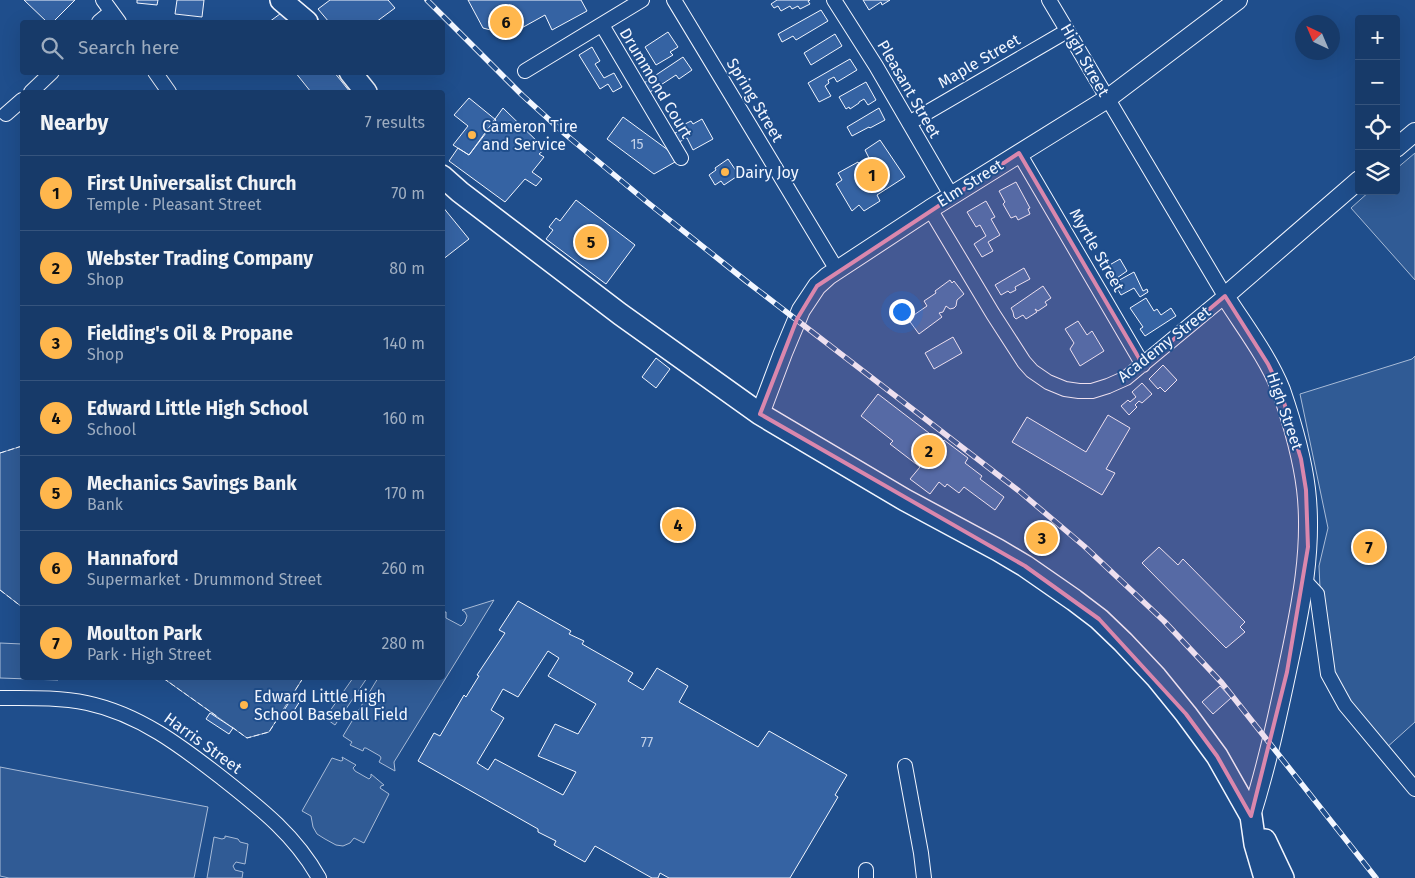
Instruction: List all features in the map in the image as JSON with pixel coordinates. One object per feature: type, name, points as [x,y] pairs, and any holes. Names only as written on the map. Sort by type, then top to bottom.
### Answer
[{"type":"highway","points":[[281,0],[306,20]]},
{"type":"highway","points":[[300,0],[307,20]]},
{"type":"highway","points":[[352,75],[364,90]]},
{"type":"highway","points":[[445,179],[620,314],[760,414],[904,500],[1025,566],[1099,620],[1130,649],[1156,678],[1217,756],[1265,839],[1283,878]]},
{"type":"highway","points":[[1251,816],[1255,844],[1265,878]]},
{"type":"main road","name":"Elm Street","points":[[760,414],[801,310],[817,286],[828,276],[930,209],[1107,99],[1238,0]]},
{"type":"main road","points":[[1400,145],[1415,132]]},
{"type":"main road","name":"Academy Street","points":[[1225,296],[1355,183]]},
{"type":"main road","name":"High Street","points":[[1225,296],[1268,364],[1280,389],[1296,438],[1306,490],[1308,547],[1301,607],[1271,745],[1251,816]]},
{"type":"street","points":[[103,0],[115,17]]},
{"type":"street","points":[[525,71],[642,0]]},
{"type":"street","name":"Spring Street","points":[[674,0],[837,270]]},
{"type":"street","name":"Pleasant Street","points":[[834,0],[876,66],[952,196]]},
{"type":"street","name":"High Street","points":[[1049,0],[1225,296]]},
{"type":"street","name":"Drummond Court","points":[[602,25],[681,158]]},
{"type":"street","name":"Maple Street","points":[[909,123],[1068,31]]},
{"type":"street","points":[[33,90],[49,75]]},
{"type":"street","points":[[157,75],[168,90]]},
{"type":"street","points":[[6,114],[20,102]]},
{"type":"street","name":"Myrtle Street","points":[[1019,153],[1143,365]]},
{"type":"street","name":"Academy Street","points":[[930,209],[1024,362],[1048,382],[1065,389],[1092,391],[1126,378],[1225,296]]},
{"type":"street","points":[[1304,580],[1317,594],[1328,674],[1345,705],[1415,789]]},
{"type":"street","name":"Harris Street","points":[[0,698],[87,703],[127,716],[150,726],[172,740],[267,813],[285,830],[320,878]]},
{"type":"street","points":[[905,766],[924,878]]},
{"type":"highlighted area","points":[[1019,153],[1143,365],[1225,296],[1268,364],[1280,389],[1301,459],[1306,490],[1308,547],[1287,672],[1251,816],[1217,756],[1186,714],[1099,619],[1025,566],[760,414],[797,319],[817,286]]},
{"type":"shaded area","points":[[1415,153],[1415,280],[1351,208],[1366,195],[1400,195],[1400,166]]},
{"type":"shaded area","points":[[1415,356],[1415,722],[1385,749],[1324,677],[1319,566],[1328,528],[1300,394],[1412,359]]},
{"type":"shaded area","points":[[20,447],[20,605],[0,590],[0,453]]},
{"type":"shaded area","points":[[494,600],[445,679],[445,612],[446,618],[461,626],[467,616],[462,610]]},
{"type":"shaded area","points":[[0,643],[20,644],[20,679],[0,678]]},
{"type":"shaded area","name":"Edward Little High School Baseball Field","points":[[166,680],[302,680],[269,732],[247,738]]},
{"type":"shaded area","points":[[352,680],[366,680],[335,725],[325,718]]},
{"type":"shaded area","points":[[377,680],[445,680],[394,762],[395,771],[379,762],[380,756],[366,748],[363,751],[350,745],[352,742],[343,736]]},
{"type":"shaded area","points":[[342,757],[356,765],[353,768],[355,771],[369,779],[371,774],[384,785],[380,788],[389,794],[364,843],[354,838],[350,843],[343,846],[336,845],[317,834],[313,827],[311,816],[302,811],[332,758],[341,761],[343,760]]},
{"type":"shaded area","points":[[0,767],[208,807],[194,878],[9,878],[0,876]]},
{"type":"shaded area","points":[[225,836],[248,844],[245,864],[236,862],[233,866],[235,870],[243,872],[242,878],[207,878],[214,837],[222,839]]},
{"type":"building","points":[[24,0],[75,0],[55,20],[45,20]]},
{"type":"building","points":[[137,0],[158,0],[157,5],[137,3]]},
{"type":"building","points":[[177,0],[204,0],[202,17],[175,14]]},
{"type":"building","points":[[330,0],[388,0],[395,8],[379,20],[327,20],[318,9]]},
{"type":"building","points":[[468,0],[581,0],[587,11],[552,30],[545,15],[509,35],[483,28]]},
{"type":"building","points":[[777,0],[810,0],[808,1],[810,4],[800,9],[798,6],[792,9],[790,6],[781,11],[778,6],[774,8],[771,4]]},
{"type":"building","points":[[863,0],[890,0],[882,5],[881,2],[869,10]]},
{"type":"building","points":[[821,10],[828,21],[796,40],[793,36],[782,42],[778,34]]},
{"type":"building","points":[[284,11],[291,20],[272,20]]},
{"type":"building","points":[[668,32],[678,47],[670,52],[673,55],[656,65],[645,47]]},
{"type":"building","points":[[835,34],[842,46],[811,65],[804,53]]},
{"type":"building","points":[[592,47],[600,61],[595,64],[604,78],[614,73],[622,87],[613,92],[608,84],[600,89],[579,55]]},
{"type":"building","points":[[683,57],[692,70],[679,79],[676,75],[650,92],[644,83]]},
{"type":"building","points":[[850,59],[857,70],[837,82],[834,77],[828,80],[829,83],[825,86],[831,96],[819,102],[808,83]]},
{"type":"building","points":[[297,75],[336,75],[348,90],[309,90]]},
{"type":"building","points":[[866,82],[876,100],[868,105],[864,99],[850,109],[849,107],[846,109],[839,97]]},
{"type":"building","name":"Cameron Tire and Service","points":[[469,98],[496,120],[469,155],[453,145],[468,126],[454,115]]},
{"type":"building","points":[[503,108],[545,149],[539,154],[544,157],[532,172],[542,179],[536,186],[525,179],[505,202],[449,161],[458,148],[469,155]]},
{"type":"building","points":[[879,108],[885,120],[852,136],[847,127]]},
{"type":"building","points":[[623,117],[668,150],[675,162],[654,174],[607,139]]},
{"type":"building","points":[[702,119],[713,139],[693,150],[687,138],[679,142],[675,133],[681,130],[679,127],[691,121],[693,124]]},
{"type":"building","points":[[880,140],[905,177],[877,195],[880,201],[864,211],[859,205],[852,211],[836,184],[842,180],[838,173],[858,162],[862,168],[866,165],[870,160],[865,150]]},
{"type":"building","name":"Dairy Joy","points":[[728,159],[739,175],[724,185],[721,181],[715,185],[709,175]]},
{"type":"building","points":[[1016,182],[1030,208],[1028,209],[1030,214],[1018,220],[1016,216],[1011,218],[1003,204],[1005,202],[999,191]]},
{"type":"building","points":[[576,200],[635,245],[606,284],[546,239],[553,230],[549,227],[556,218],[560,221]]},
{"type":"building","points":[[986,201],[995,217],[991,219],[1000,235],[988,242],[993,251],[982,257],[974,244],[986,236],[980,225],[976,227],[967,212]]},
{"type":"building","points":[[445,210],[469,239],[445,258]]},
{"type":"building","points":[[1120,259],[1127,271],[1114,280],[1106,267]]},
{"type":"building","points":[[1024,268],[1030,279],[1015,287],[1016,290],[1010,293],[1008,291],[1001,295],[995,285]]},
{"type":"building","points":[[1134,272],[1143,291],[1147,289],[1148,292],[1140,297],[1134,288],[1121,295],[1114,283]]},
{"type":"building","points":[[950,280],[952,283],[954,281],[964,294],[957,300],[954,308],[950,309],[946,306],[943,312],[939,313],[942,317],[919,334],[908,319],[927,306],[924,301]]},
{"type":"building","points":[[1043,286],[1051,298],[1045,302],[1047,305],[1038,311],[1035,309],[1037,312],[1026,319],[1023,315],[1016,319],[1011,308]]},
{"type":"building","points":[[1146,298],[1154,311],[1157,309],[1161,315],[1171,308],[1176,316],[1145,336],[1140,329],[1143,327],[1130,308]]},
{"type":"building","points":[[1078,321],[1087,335],[1092,331],[1104,351],[1080,366],[1070,349],[1074,343],[1065,329]]},
{"type":"building","points":[[953,337],[962,353],[934,369],[925,353]]},
{"type":"building","points":[[656,358],[670,369],[656,388],[642,377]]},
{"type":"building","points":[[1163,365],[1177,380],[1165,392],[1160,387],[1158,389],[1149,379]]},
{"type":"building","points":[[1142,383],[1152,394],[1142,403],[1139,401],[1135,405],[1137,407],[1129,415],[1121,406],[1128,400],[1130,402],[1136,397],[1132,392]]},
{"type":"building","points":[[878,394],[942,443],[944,440],[968,458],[965,463],[982,476],[980,479],[1004,497],[995,510],[964,487],[959,493],[947,484],[945,487],[939,482],[930,494],[910,479],[920,467],[890,444],[893,441],[861,416]]},
{"type":"building","points":[[1108,415],[1130,428],[1106,469],[1115,473],[1102,495],[1012,442],[1027,417],[1086,452]]},
{"type":"building","points":[[1043,523],[1056,534],[1040,553],[1027,542]]},
{"type":"building","points":[[1159,547],[1178,565],[1183,559],[1245,622],[1240,627],[1245,632],[1226,648],[1142,563]]},
{"type":"building","points":[[518,601],[571,631],[569,634],[584,641],[582,644],[633,673],[628,681],[643,690],[657,668],[688,686],[679,702],[758,747],[769,731],[847,775],[835,795],[838,797],[790,878],[669,878],[660,873],[658,878],[652,878],[595,846],[585,862],[554,845],[556,841],[538,832],[538,829],[418,761],[434,733],[440,736],[464,695],[466,697],[479,676],[477,675],[505,633],[499,630]],"holes":[[[548,651],[559,658],[548,676],[596,704],[578,734],[555,724],[538,756],[576,772],[563,795],[495,759],[488,770],[477,763],[504,718],[491,710],[503,689],[518,697]]]},
{"type":"building","points":[[1220,686],[1231,698],[1213,714],[1202,702]]},
{"type":"building","points":[[295,693],[302,698],[288,720],[281,715]]},
{"type":"building","points":[[210,713],[233,728],[229,734],[206,719]]},
{"type":"railway","points":[[427,0],[522,95],[565,134],[746,281],[1019,491],[1084,546],[1164,621],[1222,683],[1376,878]]},
{"type":"fence","points":[[0,453],[20,447]]},
{"type":"fence","points":[[0,590],[20,605]]},
{"type":"fence","points":[[166,680],[218,717]]},
{"type":"fence","points":[[291,697],[302,680]]},
{"type":"fence","points":[[232,727],[247,738],[269,732],[282,712]]},
{"type":"place","name":"Hannaford","points":[[506,22]]},
{"type":"place","name":"Cameron Tire and Service","points":[[472,135]]},
{"type":"place","name":"Dairy Joy","points":[[725,172]]},
{"type":"place","name":"First Universalist Church","points":[[872,175]]},
{"type":"place","name":"Mechanics Savings Bank","points":[[591,242]]},
{"type":"place","name":"Webster Trading Company","points":[[929,451]]},
{"type":"place","name":"Edward Little High School","points":[[678,525]]},
{"type":"place","name":"Fielding's Oil & Propane","points":[[1042,538]]},
{"type":"place","name":"Moulton Park","points":[[1369,547]]},
{"type":"place","name":"Edward Little High School Baseball Field","points":[[244,705]]}]
